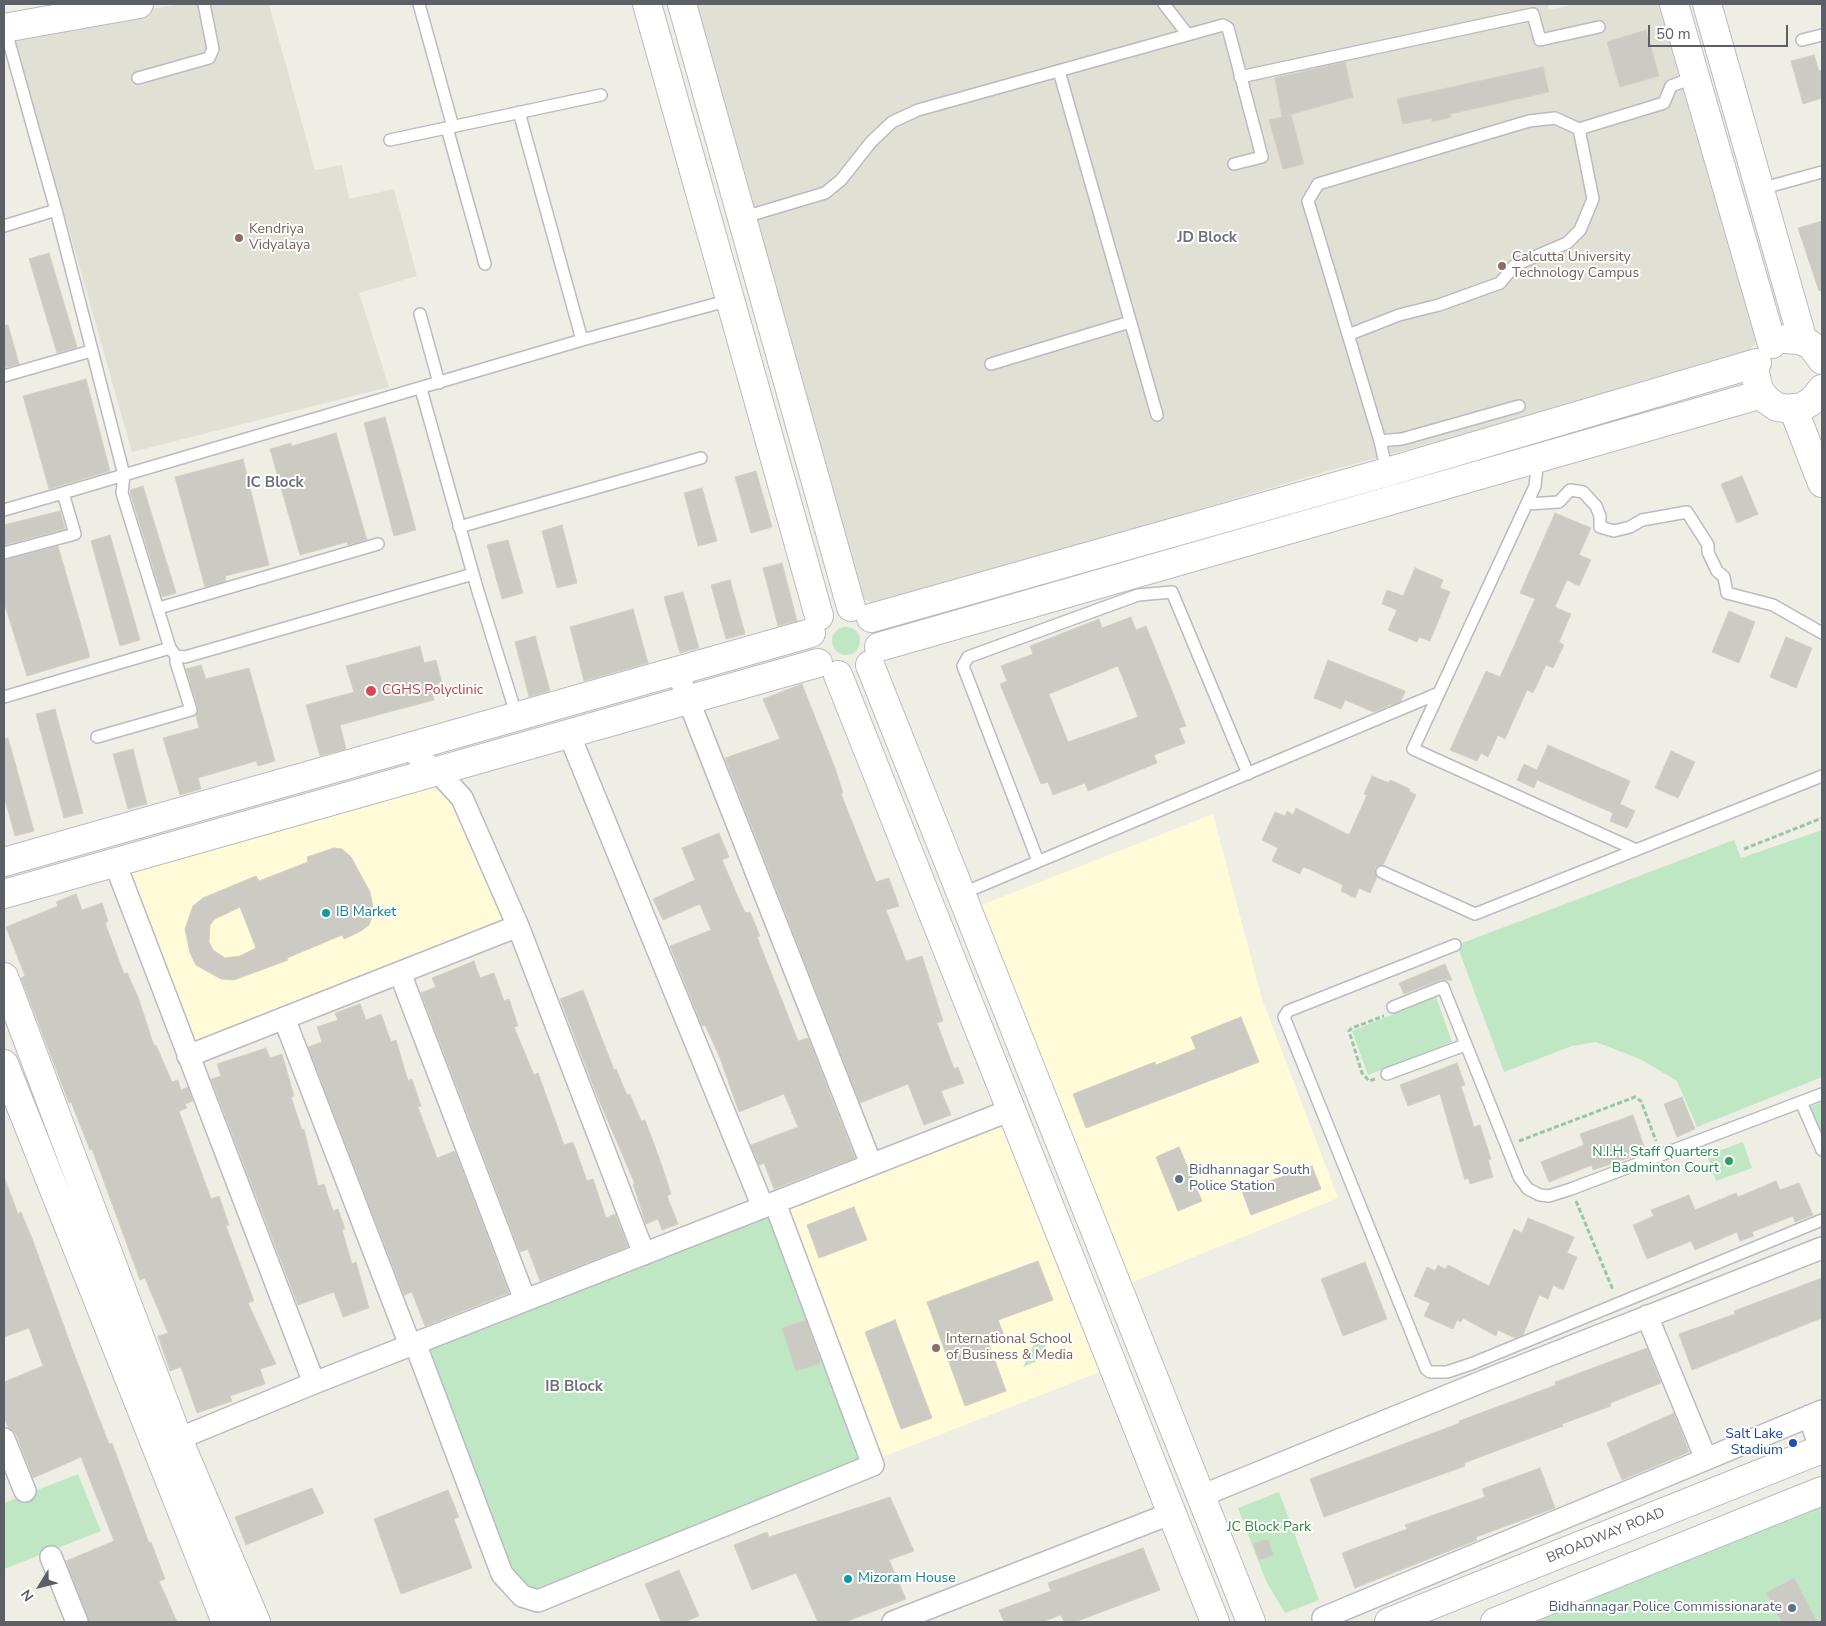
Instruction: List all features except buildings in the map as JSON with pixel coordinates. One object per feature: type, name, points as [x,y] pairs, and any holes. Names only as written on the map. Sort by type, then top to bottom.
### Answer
[{"type":"street","points":[[4,28],[139,4]]},
{"type":"street","points":[[647,4],[760,406],[815,625],[810,646],[828,669],[866,745],[1215,1622]]},
{"type":"street","points":[[682,4],[793,399],[861,612],[879,632],[874,656],[896,732],[1251,1622]]},
{"type":"street","points":[[1674,4],[1707,121],[1765,354],[1756,378],[1762,394],[1767,400],[1777,406],[1793,408],[1812,401],[1821,393]]},
{"type":"street","points":[[1707,4],[1760,189],[1815,348]]},
{"type":"street","points":[[1707,121],[1739,113]]},
{"type":"street","points":[[687,146],[720,139]]},
{"type":"street","points":[[4,862],[677,671],[815,625],[830,608],[842,605],[861,612],[1387,472],[1765,354],[1788,338],[1815,348]]},
{"type":"street","points":[[4,894],[688,700],[828,669],[856,674],[874,656],[1538,458],[1762,394]]},
{"type":"street","points":[[760,406],[793,399]]},
{"type":"street","points":[[1793,408],[1822,483]]},
{"type":"street","points":[[677,671],[871,1164]]},
{"type":"street","points":[[866,745],[896,732]]},
{"type":"street","points":[[284,1018],[502,1574],[522,1596],[538,1601],[873,1464],[769,1205],[569,734]]},
{"type":"street","points":[[407,748],[438,772],[462,798],[518,926],[644,1254]]},
{"type":"street","points":[[115,863],[314,1383]]},
{"type":"street","points":[[188,1056],[518,926]]},
{"type":"street","points":[[400,973],[525,1300]]},
{"type":"street","points":[[4,976],[133,1355],[178,1439],[215,1559],[226,1622]]},
{"type":"street","points":[[974,1016],[1005,1005]]},
{"type":"street","points":[[4,1064],[133,1355],[215,1559],[256,1622]]},
{"type":"street","points":[[178,1439],[412,1344],[1011,1110]]},
{"type":"street","points":[[1201,1496],[1822,1248]]},
{"type":"street","points":[[1648,1316],[1706,1459]]},
{"type":"street","points":[[1323,1618],[1816,1413],[1822,1449]]},
{"type":"street","points":[[1141,1432],[1171,1421]]},
{"type":"street","points":[[4,1439],[25,1491]]},
{"type":"street","name":"BROADWAY ROAD","points":[[1389,1622],[1822,1449]]},
{"type":"street","points":[[1495,1622],[1822,1491]]},
{"type":"street","points":[[893,1622],[1172,1513]]},
{"type":"street","points":[[51,1557],[77,1622]]},
{"type":"lane","points":[[138,78],[209,58],[213,49],[204,4]]},
{"type":"lane","points":[[419,4],[485,264]]},
{"type":"lane","points":[[1164,4],[1188,35]]},
{"type":"lane","points":[[1240,77],[1533,14],[1540,40],[1599,26]]},
{"type":"lane","points":[[741,218],[825,193],[834,187],[871,142],[892,122],[918,110],[1226,26],[1262,157],[1234,164]]},
{"type":"lane","points":[[4,28],[56,210],[124,475],[122,492],[191,710],[96,736]]},
{"type":"lane","points":[[1802,40],[1822,35]]},
{"type":"lane","points":[[1059,71],[1157,415]]},
{"type":"lane","points":[[1387,472],[1380,440],[1308,201],[1318,184],[1529,121],[1555,118],[1579,129],[1664,103],[1670,86],[1694,78]]},
{"type":"lane","points":[[390,140],[601,95]]},
{"type":"lane","points":[[519,112],[582,340]]},
{"type":"lane","points":[[1348,335],[1399,315],[1439,305],[1500,283],[1515,265],[1567,243],[1580,230],[1593,199],[1579,129]]},
{"type":"lane","points":[[1760,189],[1822,172]]},
{"type":"lane","points":[[4,226],[56,210]]},
{"type":"lane","points":[[4,510],[421,389],[582,340],[730,300]]},
{"type":"lane","points":[[420,314],[439,383]]},
{"type":"lane","points":[[991,364],[1130,322]]},
{"type":"lane","points":[[4,376],[91,351]]},
{"type":"lane","points":[[421,389],[473,574],[517,717]]},
{"type":"lane","points":[[1380,440],[1402,439],[1518,406]]},
{"type":"lane","points":[[460,527],[701,458]]},
{"type":"lane","points":[[1538,458],[1535,486],[1413,749],[1634,849]]},
{"type":"lane","points":[[1527,504],[1559,502],[1570,490],[1583,492],[1596,506],[1600,527],[1614,531],[1630,527],[1642,520],[1687,512],[1708,545],[1708,552],[1717,571],[1724,577],[1727,593],[1773,605],[1822,633]]},
{"type":"lane","points":[[4,553],[75,534],[63,493]]},
{"type":"lane","points":[[159,608],[378,544]]},
{"type":"lane","points":[[4,697],[173,652],[185,656],[473,574]]},
{"type":"lane","points":[[1038,861],[963,666],[968,657],[1138,595],[1172,592],[1248,774]]},
{"type":"lane","points":[[961,894],[1439,693]]},
{"type":"lane","points":[[1382,872],[1475,914],[1634,849],[1822,776]]},
{"type":"lane","points":[[1455,945],[1288,1011],[1284,1017],[1423,1365],[1430,1372],[1455,1370],[1822,1220]]},
{"type":"lane","points":[[1393,1007],[1443,988],[1519,1177],[1528,1189],[1540,1195],[1549,1196],[1571,1189],[1822,1094]]},
{"type":"lane","points":[[1387,1074],[1465,1045]]},
{"type":"lane","points":[[1802,1102],[1822,1150]]},
{"type":"path","points":[[1744,849],[1822,818]]},
{"type":"path","points":[[1387,1074],[1370,1081],[1366,1078],[1358,1064],[1349,1034],[1352,1028],[1395,1012],[1393,1007]]},
{"type":"path","points":[[1507,1146],[1634,1097],[1641,1101],[1661,1154]]},
{"type":"path","points":[[1571,1189],[1618,1303]]},
{"type":"shaded area","name":"Kendriya Vidyalaya","points":[[182,4],[269,4],[315,170],[342,165],[349,199],[394,189],[417,276],[359,293],[389,387],[132,452],[13,32]]},
{"type":"shaded area","points":[[693,4],[1548,4],[1549,10],[1576,4],[1667,4],[1759,336],[1745,358],[1324,472],[877,606],[860,597]]},
{"type":"shaded area","points":[[452,774],[511,923],[191,1049],[122,868]]},
{"type":"shaded area","points":[[1213,814],[1262,999],[1338,1198],[1128,1284],[974,908]]},
{"type":"shaded area","points":[[1007,1118],[1110,1368],[878,1459],[783,1206]]},
{"type":"green space","points":[[846,627],[856,631],[860,641],[856,651],[846,655],[836,651],[832,641],[836,631]]},
{"type":"green space","points":[[1822,830],[1822,1077],[1697,1127],[1677,1081],[1640,1059],[1596,1042],[1572,1046],[1504,1072],[1457,945],[1734,840],[1741,858]]},
{"type":"green space","points":[[1436,997],[1452,1042],[1368,1075],[1352,1031]]},
{"type":"green space","points":[[1822,1102],[1822,1137],[1809,1107]]},
{"type":"green space","name":"N.I.H. Staff Quarters Badminton Court","points":[[1743,1142],[1752,1168],[1716,1181],[1707,1155]]},
{"type":"green space","points":[[769,1212],[865,1461],[540,1592],[524,1589],[508,1570],[418,1347]]},
{"type":"green space","points":[[1040,1332],[1049,1356],[1023,1367]]},
{"type":"green space","points":[[78,1474],[101,1531],[4,1569],[4,1503]]},
{"type":"green space","name":"JC Block Park","points":[[1279,1492],[1319,1600],[1285,1613],[1266,1581],[1238,1508]]},
{"type":"green space","points":[[1822,1500],[1822,1622],[1515,1622]]},
{"type":"place","name":"Kendriya Vidyalaya","points":[[239,238]]},
{"type":"place","name":"Calcutta University Technology Campus","points":[[1502,266]]},
{"type":"place","name":"CGHS Polyclinic","points":[[371,691]]},
{"type":"place","name":"IB Market","points":[[326,913]]},
{"type":"place","name":"N.I.H. Staff Quarters Badminton Court","points":[[1729,1161]]},
{"type":"place","name":"Bidhannagar South Police Station","points":[[1179,1179]]},
{"type":"place","name":"International School of Business & Media","points":[[936,1348]]},
{"type":"place","name":"Salt Lake Stadium","points":[[1793,1443]]},
{"type":"place","name":"Mizoram House","points":[[848,1579]]},
{"type":"place","name":"Bidhannagar Police Commissionarate","points":[[1792,1608]]},
{"type":"district","name":"JD Block","points":[[1207,238]]},
{"type":"district","name":"IC Block","points":[[275,483]]},
{"type":"district","name":"IB Block","points":[[574,1387]]}]
